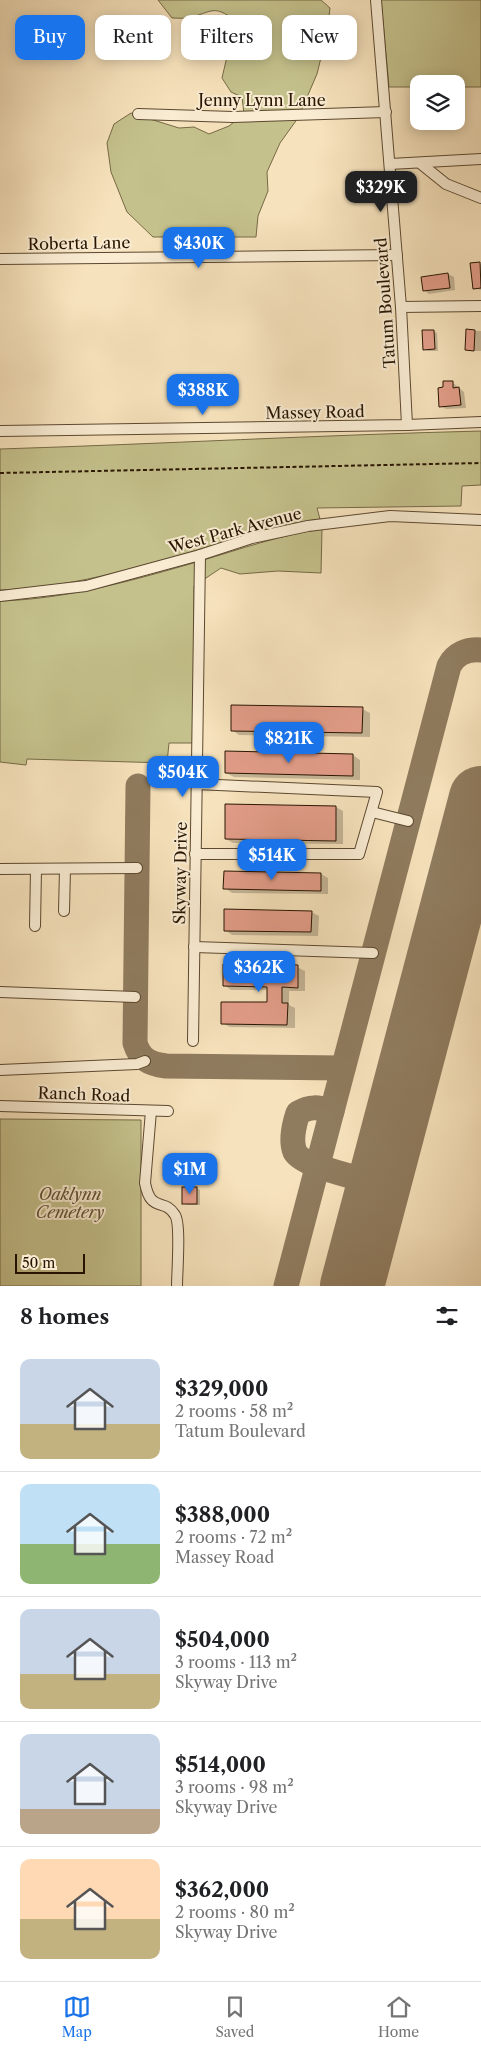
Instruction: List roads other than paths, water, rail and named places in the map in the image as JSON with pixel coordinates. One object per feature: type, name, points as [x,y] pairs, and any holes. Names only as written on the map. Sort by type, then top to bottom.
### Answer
[{"type":"street","name":"Tatum Boulevard","points":[[376,0],[401,307],[407,425]]},
{"type":"street","name":"Jenny Lynn Lane","points":[[138,114],[233,117],[386,112]]},
{"type":"street","points":[[390,164],[481,159]]},
{"type":"street","points":[[420,163],[446,184],[481,198]]},
{"type":"street","name":"Roberta Lane","points":[[0,259],[397,255]]},
{"type":"street","points":[[401,307],[481,306]]},
{"type":"street","name":"Massey Road","points":[[0,431],[407,425],[481,422]]},
{"type":"street","name":"West Park Avenue","points":[[0,596],[86,586],[200,555],[252,538],[308,526],[390,516],[481,520]]},
{"type":"street","name":"Skyway Drive","points":[[193,1041],[200,555]]},
{"type":"street","points":[[195,854],[360,854],[377,792],[196,784]]},
{"type":"street","points":[[372,812],[408,821]]},
{"type":"street","points":[[0,869],[137,868]]},
{"type":"street","points":[[35,926],[36,869]]},
{"type":"street","points":[[64,911],[65,869]]},
{"type":"street","points":[[194,947],[373,953]]},
{"type":"street","points":[[0,992],[135,997]]},
{"type":"street","points":[[0,1070],[137,1064],[145,1061]]},
{"type":"street","name":"Ranch Road","points":[[0,1106],[168,1111]]},
{"type":"street","points":[[151,1110],[146,1183],[147,1194],[151,1200],[170,1209],[177,1218],[177,1286]]},
{"type":"park label","name":"Oaklynn Cemetery","points":[[70,1203]]}]
